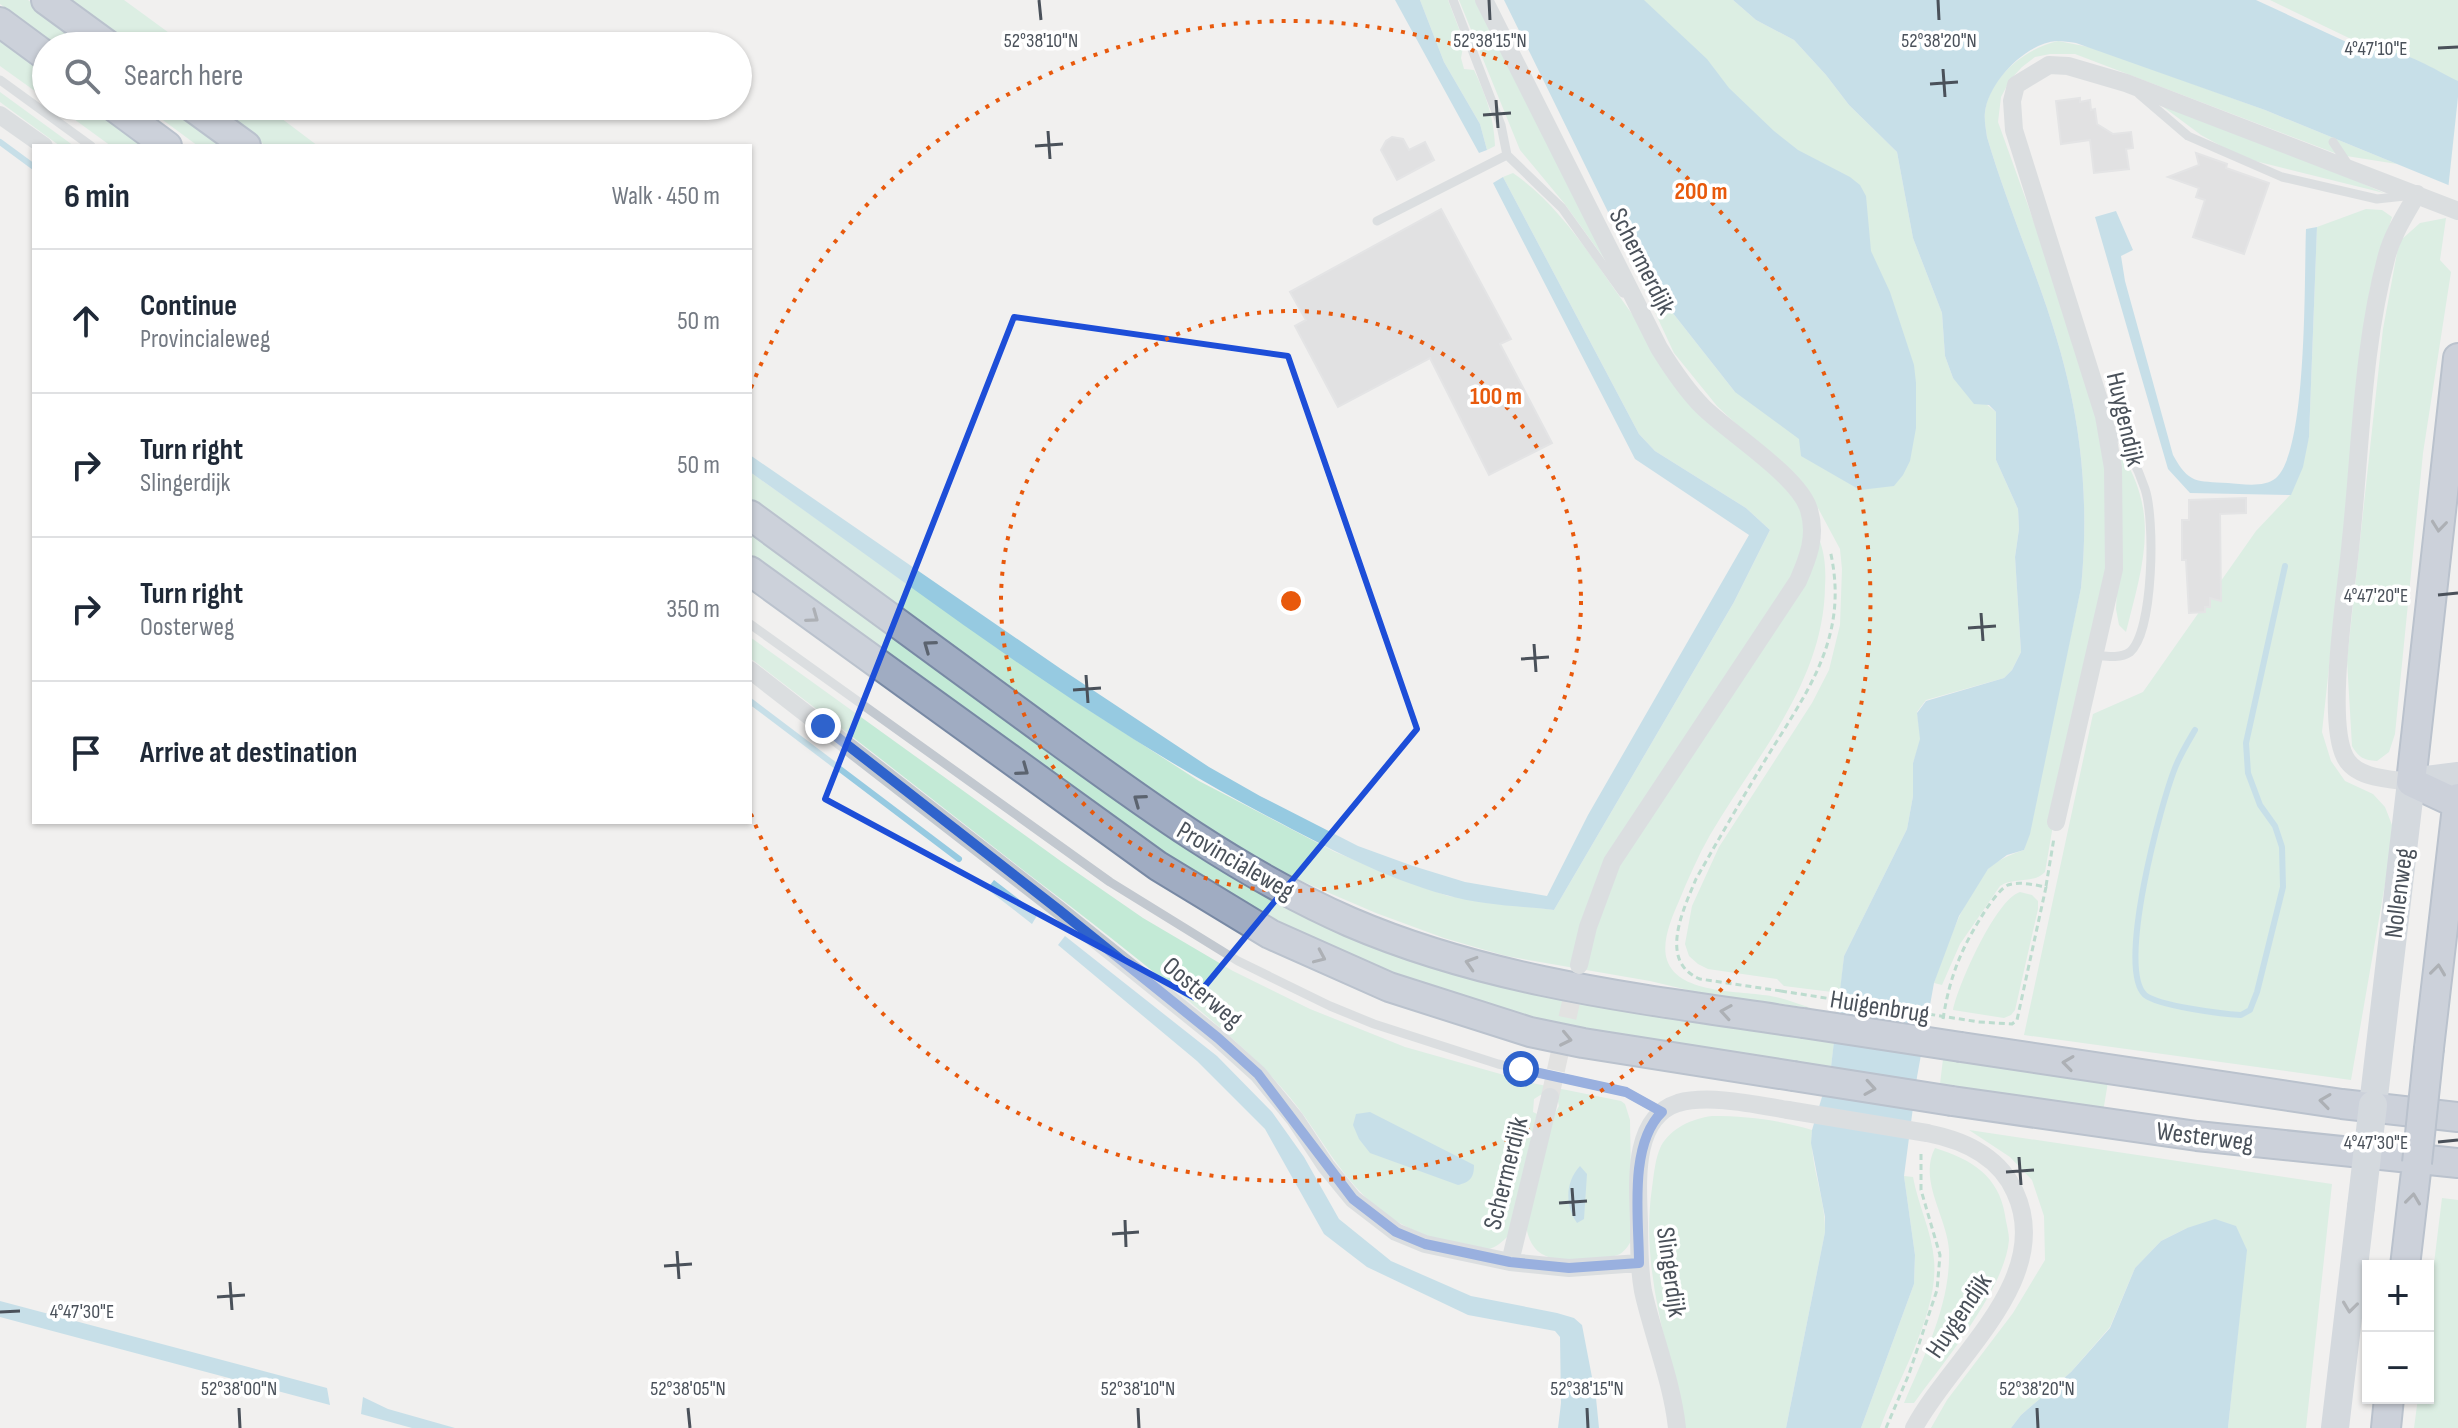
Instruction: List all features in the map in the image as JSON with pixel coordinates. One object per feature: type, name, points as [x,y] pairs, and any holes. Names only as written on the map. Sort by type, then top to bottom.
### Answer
[{"type":"highway","points":[[46,0],[90,32]]},
{"type":"highway","points":[[0,22],[32,46]]},
{"type":"highway","points":[[132,120],[164,144]]},
{"type":"highway","points":[[210,120],[243,144]]},
{"type":"highway","name":"Nollenweg","points":[[2411,782],[2458,358]]},
{"type":"highway","name":"Provincialeweg","points":[[752,516],[1176,827],[1283,890],[1350,922],[1407,944],[1531,980],[1803,1023]]},
{"type":"highway","name":"Provincialeweg","points":[[752,572],[1158,866],[1270,934],[1389,987],[1530,1032],[1583,1043],[1952,1101]]},
{"type":"highway","points":[[2411,782],[2458,802]]},
{"type":"highway","name":"Nollenweg","points":[[2406,1260],[2458,802]]},
{"type":"highway","name":"Huigenbrug","points":[[1803,1023],[1961,1047]]},
{"type":"highway","name":"Westerweg","points":[[1961,1047],[2342,1104],[2458,1117]]},
{"type":"highway","name":"Westerweg","points":[[1952,1101],[2197,1136],[2458,1163]]},
{"type":"highway","points":[[2386,1428],[2388,1404]]},
{"type":"main road","points":[[2411,782],[2458,776]]},
{"type":"main road","name":"Nollenweg","points":[[2335,1428],[2411,782]]},
{"type":"street","name":"Schermerdijk","points":[[1484,0],[1644,321],[1677,376],[1704,408],[1762,456],[1809,508],[1812,543],[1798,581],[1612,862],[1588,927],[1579,965]]},
{"type":"street","name":"Huygendijk","points":[[2056,822],[2114,569],[2113,468],[2104,416],[2014,130],[2012,101],[2016,85],[2049,65],[2068,66],[2126,83],[2458,211]]},
{"type":"street","points":[[0,115],[41,144]]},
{"type":"street","points":[[2411,782],[2357,770],[2347,761],[2337,737],[2338,695],[2373,326],[2388,254],[2396,231],[2417,194]]},
{"type":"street","name":"Oosterweg","points":[[752,672],[1218,1038],[1258,1074],[1353,1199],[1396,1232],[1425,1244],[1510,1262],[1569,1268],[1639,1263]]},
{"type":"street","name":"Schermerdijk","points":[[1510,1262],[1550,1097]]},
{"type":"street","name":"Huygendijk","points":[[1662,1112],[1680,1103],[1702,1101],[1788,1110],[1927,1133],[1969,1146],[2004,1173],[2024,1216],[2022,1262],[2001,1304],[1914,1428]]},
{"type":"street","name":"Slingerdijk","points":[[1662,1112],[1644,1140],[1640,1162],[1639,1263],[1677,1428]]},
{"type":"lane","points":[[1453,0],[1501,125],[1507,155],[1562,208],[1644,321]]},
{"type":"lane","points":[[0,80],[32,103]]},
{"type":"lane","name":"Huygendijk","points":[[2126,83],[2188,136],[2282,177],[2377,199],[2417,194]]},
{"type":"lane","points":[[55,120],[88,144]]},
{"type":"lane","points":[[2333,142],[2353,172]]},
{"type":"lane","points":[[1377,221],[1507,155]]},
{"type":"lane","points":[[2094,655],[2112,657],[2127,654],[2139,641],[2146,614],[2152,525],[2146,491],[2125,443],[2104,416]]},
{"type":"lane","points":[[752,625],[1110,882],[1238,961],[1318,1001],[1374,1024],[1498,1064],[1626,1092],[1662,1112]]},
{"type":"path","name":"Huigenbrug","points":[[1827,539],[1836,594],[1820,669],[1696,879],[1681,915],[1678,958],[1689,974],[1700,979],[1979,1022]]},
{"type":"path","points":[[2046,887],[2056,822]]},
{"type":"highlighted area","points":[[1014,317],[1288,356],[1417,729],[1195,998],[825,799]]},
{"type":"green space","points":[[0,0],[28,0],[73,32],[38,32],[0,4]]},
{"type":"green space","points":[[68,0],[124,0],[168,32],[111,32]]},
{"type":"green space","points":[[1420,0],[1448,0],[1464,42],[1461,58],[1464,69],[1474,70],[1491,116],[1495,146],[1487,150],[1480,124],[1444,62]]},
{"type":"green space","points":[[1459,0],[1479,0],[1621,282],[1564,203],[1520,150]]},
{"type":"green space","points":[[1642,0],[1733,0],[1756,20],[1794,40],[1849,105],[1897,152],[1913,238],[1942,313],[1945,356],[1953,378],[1996,412],[1996,460],[2018,509],[2015,557],[2021,652],[2004,678],[1926,700],[1917,712],[1921,739],[1913,763],[1913,796],[1907,829],[1844,956],[1840,993],[1784,986],[1777,979],[1708,969],[1689,956],[1685,944],[1692,906],[1719,847],[1812,703],[1829,670],[1840,625],[1842,569],[1840,549],[1818,508],[1799,483],[1717,406],[1674,353],[1612,220],[1650,284],[1735,392]]},
{"type":"green space","points":[[2270,0],[2458,0],[2458,90],[2455,89]]},
{"type":"green space","points":[[0,40],[32,64],[32,89],[0,66]]},
{"type":"green space","points":[[2058,41],[2094,48],[2265,110],[2397,164],[2340,155],[2075,54],[2035,57],[2010,80],[2001,97],[1998,122],[2044,250],[2096,413],[2107,470],[2107,569],[2061,778],[2045,872],[2035,878],[2000,886],[1960,944],[1942,985],[1934,983],[1957,921],[1973,889],[1991,866],[2024,850],[2081,588],[2083,484],[2073,407],[2051,319],[1997,168],[1987,137],[1985,118],[1988,99],[2001,76],[2022,57]]},
{"type":"green space","points":[[0,92],[32,115],[32,120],[38,120],[71,144],[57,144],[0,102]]},
{"type":"green space","points":[[2158,103],[2328,168],[2384,193],[2243,158],[2201,135]]},
{"type":"green space","points":[[75,120],[110,120],[143,144],[108,144]]},
{"type":"green space","points":[[163,120],[194,120],[227,144],[195,144]]},
{"type":"green space","points":[[230,120],[284,120],[315,144],[263,144]]},
{"type":"green space","points":[[1513,173],[1557,212],[1645,331],[1786,488],[1812,525],[1821,544],[1825,586],[1822,621],[1813,654],[1784,717],[1701,851],[1673,914],[1665,945],[1667,960],[1674,972],[1685,980],[1714,989],[1776,997],[1811,1008],[1709,995],[1650,981],[1506,956],[1376,913],[1243,856],[752,502],[752,473],[1075,701],[1199,781],[1335,852],[1448,896],[1554,910],[1734,602],[1770,530],[1746,508],[1655,451],[1639,434],[1503,177]]},
{"type":"green space","points":[[2366,209],[2382,210],[2392,217],[2370,289],[2322,732],[2331,761],[2345,781],[2373,794],[2385,807],[2392,825],[2388,867],[2351,1080],[2024,1035],[2093,714],[2143,692],[2256,531],[2291,494],[2309,437],[2317,227]]},
{"type":"green space","points":[[2446,218],[2440,260],[2451,272],[2423,453],[2395,734],[2389,752],[2372,761],[2360,756],[2352,746],[2347,660],[2383,329],[2401,240],[2420,223]]},
{"type":"green space","points":[[2120,448],[2138,489],[2145,529],[2139,581],[2126,632],[2119,625],[2116,609]]},
{"type":"green space","points":[[752,529],[1216,865],[1597,1000],[1834,1043],[1831,1067],[1623,1039],[1525,1018],[1415,986],[1267,919],[1164,856],[752,559]]},
{"type":"green space","points":[[752,638],[1062,862],[1143,918],[1233,971],[1310,1009],[1405,1047],[1532,1083],[1621,1101],[1630,1120],[1632,1239],[1622,1252],[1594,1259],[1552,1258],[1532,1244],[1526,1226],[1553,1117],[1559,1106],[1557,1097],[1542,1094],[1534,1099],[1533,1112],[1537,1114],[1508,1236],[1502,1242],[1488,1249],[1465,1247],[1428,1236],[1396,1221],[1356,1187],[1272,1077],[1245,1050],[1131,954],[752,660]]},
{"type":"green space","points":[[2020,892],[2032,895],[2038,901],[2038,909],[2015,1010],[2004,1018],[1953,1010],[1962,982],[1990,926],[2010,898]]},
{"type":"green space","points":[[1943,1059],[2108,1082],[2103,1112],[1940,1084]]},
{"type":"green space","points":[[1712,1116],[1763,1119],[1812,1130],[1825,1232],[1786,1428],[1685,1428],[1658,1309],[1649,1219],[1655,1167],[1661,1146],[1683,1125]]},
{"type":"green space","points":[[1969,1130],[2332,1184],[2306,1428],[2228,1428],[2246,1250],[2187,1228],[2161,1241],[2135,1268],[2110,1327],[2071,1372],[2021,1415],[2011,1428],[1931,1428],[1947,1400],[2013,1313],[2045,1260],[2044,1216],[2032,1180],[2010,1157]]},
{"type":"green space","points":[[1935,1148],[1971,1164],[1990,1180],[2002,1201],[2009,1240],[1997,1281],[1971,1325],[1914,1403],[1904,1403],[1935,1328],[1949,1270],[1947,1237],[1931,1186],[1931,1160]]},
{"type":"green space","points":[[1904,1176],[1913,1177],[1928,1229],[1933,1250],[1934,1280],[1916,1345],[1880,1428],[1861,1428],[1914,1284],[1915,1255]]},
{"type":"green space","points":[[2442,1198],[2458,1200],[2458,1428],[2414,1428],[2417,1404],[2434,1404],[2434,1264]]},
{"type":"water","points":[[1395,0],[1420,0],[1444,62],[1480,124],[1487,150],[1479,153]]},
{"type":"water","points":[[1504,0],[1644,0],[1707,59],[1729,88],[1774,131],[1798,150],[1860,185],[1866,196],[1871,251],[1890,292],[1914,365],[1916,428],[1910,461],[1894,486],[1860,490],[1801,456],[1799,439],[1735,392],[1650,284],[1609,214]]},
{"type":"water","points":[[1733,0],[2256,0],[2368,52],[2403,55],[2458,81],[2458,189],[2265,110],[2076,43],[2045,43],[2022,56],[2001,76],[1988,100],[1985,115],[1987,137],[2051,319],[2078,432],[2084,536],[2081,588],[2030,834],[2024,850],[2007,855],[1988,869],[1959,916],[1934,983],[1904,1176],[1915,1255],[1914,1284],[1861,1428],[1786,1428],[1825,1232],[1811,1143],[1812,1130],[1831,1067],[1844,956],[1907,829],[1913,796],[1913,763],[1920,739],[1917,713],[1926,701],[2004,678],[2021,652],[2015,557],[2018,509],[1996,460],[1996,412],[1989,405],[1974,404],[1953,378],[1945,356],[1942,313],[1913,238],[1897,152],[1849,105],[1794,40],[1756,20]]},
{"type":"water","points":[[1503,177],[1639,434],[1655,451],[1746,508],[1770,530],[1734,602],[1554,910],[1472,901],[1423,888],[1356,861],[1269,817],[1068,697],[752,473],[752,456],[1061,669],[1209,767],[1260,796],[1358,846],[1413,866],[1465,882],[1547,896],[1588,815],[1749,535],[1635,459],[1493,183]]},
{"type":"water","points":[[2116,211],[2133,250],[2121,256],[2125,281],[2173,455],[2189,476],[2208,482],[2265,483],[2276,478],[2286,461],[2299,399],[2306,229],[2317,227],[2309,437],[2303,467],[2291,495],[2190,493],[2168,469],[2095,217]]},
{"type":"water","points":[[994,880],[1038,914],[1032,924],[987,889]]},
{"type":"water","points":[[1065,936],[1217,1056],[1272,1112],[1304,1157],[1339,1219],[1391,1261],[1471,1296],[1557,1313],[1574,1318],[1582,1325],[1599,1428],[1558,1428],[1561,1403],[1560,1337],[1555,1331],[1468,1315],[1367,1267],[1324,1234],[1265,1129],[1197,1061],[1058,945]]},
{"type":"water","points":[[1370,1112],[1474,1165],[1470,1179],[1458,1185],[1370,1153],[1353,1125],[1356,1114]]},
{"type":"water","points":[[1580,1166],[1587,1174],[1584,1219],[1577,1223],[1570,1209],[1568,1194]]},
{"type":"water","points":[[2215,1219],[2236,1226],[2247,1250],[2228,1428],[2011,1428],[2021,1415],[2071,1372],[2110,1328],[2135,1268],[2161,1241]]},
{"type":"water","points":[[0,1301],[327,1388],[330,1405],[0,1317]]},
{"type":"water","points":[[363,1397],[388,1409],[455,1428],[412,1428],[361,1414]]},
{"type":"pier","points":[[2458,97],[2458,193],[2448,190]]},
{"type":"building","points":[[2080,98],[2080,102],[2090,100],[2097,124],[2113,134],[2131,132],[2133,148],[2126,149],[2129,169],[2094,173],[2090,140],[2061,144],[2056,101]]},
{"type":"building","points":[[1392,137],[1403,139],[1409,150],[1425,142],[1434,160],[1397,180],[1381,150]]},
{"type":"building","points":[[2196,153],[2227,164],[2226,168],[2269,183],[2244,254],[2193,237],[2205,200],[2196,197],[2199,188],[2168,177],[2199,165]]},
{"type":"building","points":[[1441,209],[1511,339],[1500,344],[1552,443],[1489,475],[1430,358],[1338,407],[1295,326],[1306,320],[1290,292]]},
{"type":"building","points":[[2246,498],[2246,513],[2220,514],[2221,601],[2210,598],[2210,607],[2205,607],[2205,612],[2189,613],[2186,560],[2182,560],[2182,520],[2189,520],[2189,500]]},
{"type":"waterway","points":[[0,142],[32,166]]},
{"type":"waterway","points":[[2195,730],[2175,768],[2152,848],[2138,921],[2135,953],[2137,979],[2145,995],[2163,1003],[2241,1015],[2250,1010],[2257,992],[2283,887],[2282,847],[2275,826],[2260,805],[2248,773],[2246,743],[2285,566]]},
{"type":"waterway","points":[[752,703],[959,859]]},
{"type":"tunnel","points":[[1550,1097],[1576,979]]},
{"type":"route","points":[[823,726],[1218,1038],[1258,1074],[1353,1199],[1396,1232],[1425,1244],[1510,1262],[1569,1268],[1639,1263],[1640,1162],[1644,1140],[1662,1112],[1626,1092],[1521,1069]]}]
